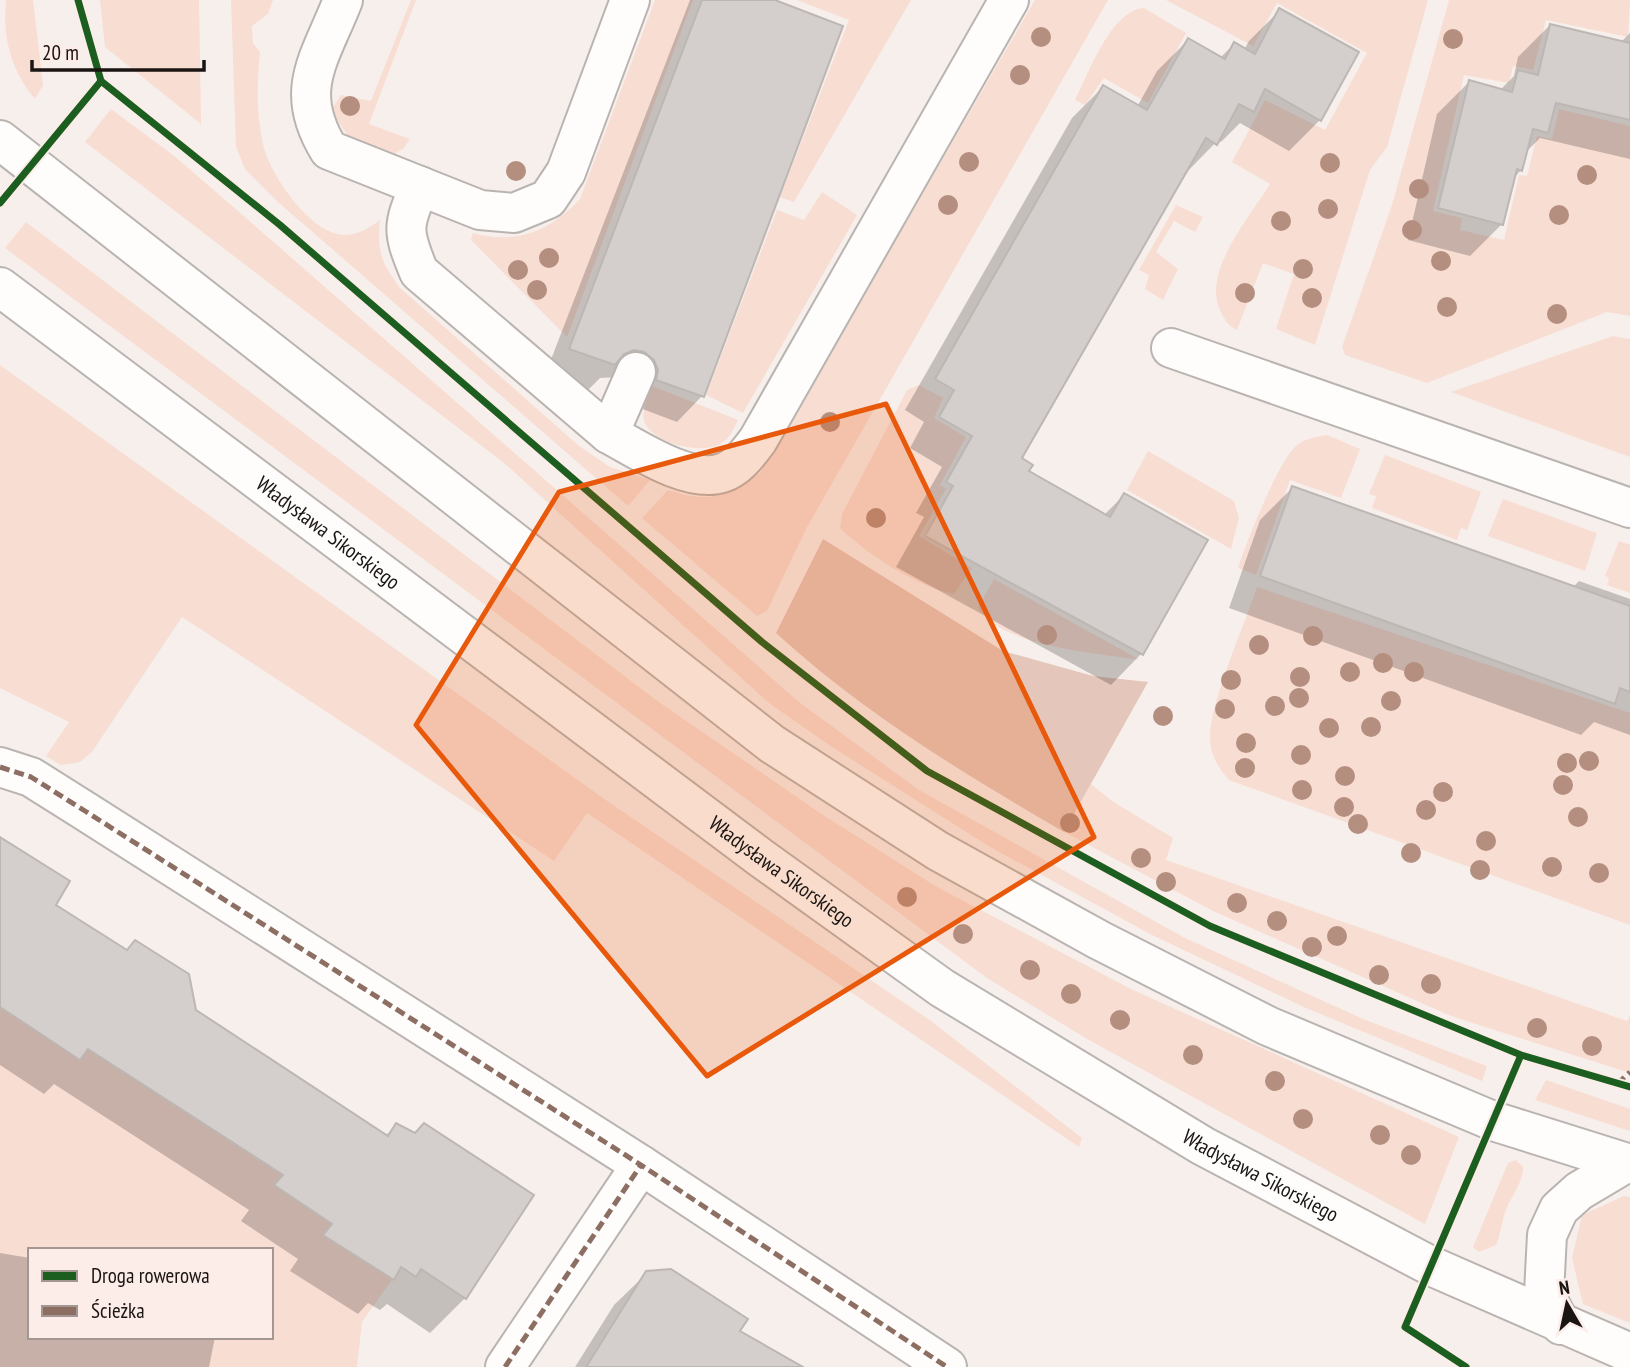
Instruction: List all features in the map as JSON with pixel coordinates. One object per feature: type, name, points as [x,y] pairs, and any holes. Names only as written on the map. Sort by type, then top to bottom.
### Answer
[{"type":"street","points":[[343,0],[310,83],[309,106],[316,128],[329,149],[480,210],[513,213],[548,199],[566,172],[630,0]]},
{"type":"street","points":[[419,186],[405,221],[408,245],[419,272],[609,433],[649,456],[700,475],[723,473],[743,459],[758,440],[1009,0]]},
{"type":"street","points":[[0,140],[772,744],[939,851],[1099,940],[1268,1026],[1493,1121],[1628,1163]]},
{"type":"street","name":"Władysława Sikorskiego","points":[[0,287],[761,858],[942,988],[1203,1146],[1431,1266],[1630,1353]]},
{"type":"street","points":[[1171,348],[1630,508]]},
{"type":"street","points":[[609,433],[636,372]]},
{"type":"street","points":[[0,767],[31,777],[641,1165],[947,1367]]},
{"type":"street","points":[[1561,1325],[1544,1293],[1547,1235],[1559,1209],[1579,1191],[1628,1163]]},
{"type":"street","points":[[505,1367],[641,1165]]},
{"type":"highlighted area","points":[[886,404],[1094,837],[707,1076],[416,725],[559,492]]},
{"type":"shaded area","points":[[6,0],[33,0],[43,85],[35,99],[20,77],[10,52],[5,27]]},
{"type":"shaded area","points":[[100,0],[199,0],[201,124],[105,47]]},
{"type":"shaded area","points":[[231,0],[273,0],[268,14],[252,26],[253,43],[260,52],[258,112],[264,148],[284,189],[307,216],[333,233],[356,233],[380,220],[379,240],[382,256],[388,271],[400,288],[579,446],[610,467],[650,480],[628,506],[278,202],[245,169],[236,147]]},
{"type":"shaded area","points":[[411,0],[416,0],[369,124],[410,139],[403,149],[392,155],[348,136],[331,110],[341,95],[371,101]]},
{"type":"shaded area","points":[[655,0],[693,0],[567,337],[471,240],[473,233],[504,237],[532,232],[557,219],[580,199]]},
{"type":"shaded area","points":[[797,0],[911,0],[794,202],[780,197],[849,20]]},
{"type":"shaded area","points":[[1035,0],[1108,0],[806,529],[767,611],[757,616],[642,518],[668,490],[695,496],[716,496],[737,488],[760,473]]},
{"type":"shaded area","points":[[1166,0],[1428,0],[1387,147],[1370,170],[1315,345],[1276,329],[1294,274],[1263,263],[1237,330],[1227,322],[1220,310],[1216,295],[1217,278],[1223,262],[1241,228],[1270,184],[1232,162],[1265,100],[1325,130],[1367,53],[1277,3],[1253,46]]},
{"type":"shaded area","points":[[1449,0],[1630,0],[1628,37],[1546,20],[1533,70],[1513,66],[1509,83],[1464,75],[1433,211],[1462,218],[1460,230],[1504,240],[1519,175],[1527,176],[1537,136],[1552,139],[1559,109],[1630,126],[1630,316],[1607,312],[1427,383],[1345,355],[1342,347],[1392,205]]},
{"type":"shaded area","points":[[1144,8],[1186,33],[1148,103],[1104,78],[1085,105],[1075,100],[1111,31],[1132,11]]},
{"type":"shaded area","points":[[111,109],[173,155],[237,210],[799,702],[919,790],[1185,938],[1363,1019],[1487,1066],[1482,1081],[1306,1008],[1152,935],[990,847],[829,745],[769,703],[504,463],[85,142]]},
{"type":"shaded area","points":[[822,192],[857,215],[743,413],[706,395],[777,210],[804,220]]},
{"type":"shaded area","points":[[1176,205],[1203,217],[1195,232],[1174,221],[1156,252],[1178,269],[1163,300],[1145,289],[1149,275],[1139,270]]},
{"type":"shaded area","points":[[26,222],[656,700],[823,815],[937,887],[1131,989],[1459,1137],[1425,1224],[1087,1039],[987,978],[5,248]]},
{"type":"shaded area","points":[[1613,336],[1630,339],[1630,457],[1451,392]]},
{"type":"shaded area","points":[[0,365],[600,796],[931,1021],[1082,1138],[1079,1147],[587,813],[554,861],[182,617],[92,752],[80,762],[61,765],[46,756],[69,722],[0,688]]},
{"type":"shaded area","points":[[919,385],[943,398],[934,418],[966,437],[940,485],[946,489],[919,536],[972,568],[954,594],[925,585],[893,568],[863,548],[840,528],[842,514],[907,390]]},
{"type":"shaded area","points":[[652,386],[738,420],[730,434],[718,445],[700,448],[667,441],[650,430],[645,423],[644,409]]},
{"type":"shaded area","points":[[1327,435],[1360,449],[1341,498],[1290,480],[1256,575],[1238,568],[1264,503],[1289,454],[1303,441]]},
{"type":"shaded area","points":[[1148,451],[1234,501],[1239,518],[1231,549],[1127,490]]},
{"type":"shaded area","points":[[1385,455],[1481,492],[1467,530],[1461,528],[1457,540],[1372,508],[1376,496],[1369,494]]},
{"type":"shaded area","points":[[1503,499],[1597,533],[1585,571],[1488,536]]},
{"type":"shaded area","points":[[823,539],[1003,651],[1093,676],[1148,682],[1064,832],[951,764],[879,716],[776,633]]},
{"type":"shaded area","points":[[1619,541],[1630,545],[1630,593],[1607,585],[1609,578],[1605,576]]},
{"type":"shaded area","points":[[994,579],[1140,660],[1052,646],[1007,631],[990,620],[978,607]]},
{"type":"shaded area","points":[[1257,587],[1630,713],[1630,925],[1229,780],[1213,755],[1210,743],[1212,722],[1222,684]]},
{"type":"shaded area","points":[[1091,784],[1112,801],[1173,838],[1166,860],[1627,1021],[1630,1015],[1630,1073],[1451,1016],[1215,912],[1064,832]]},
{"type":"shaded area","points":[[0,915],[281,1097],[401,1267],[362,1322],[357,1367],[0,1367]]},
{"type":"shaded area","points":[[1546,1080],[1630,1109],[1630,1131],[1535,1100]]},
{"type":"shaded area","points":[[1516,1160],[1523,1167],[1522,1173],[1505,1213],[1498,1241],[1496,1245],[1479,1252],[1473,1247],[1508,1163]]},
{"type":"shaded area","points":[[1624,1196],[1630,1197],[1630,1323],[1583,1304],[1572,1258],[1582,1215]]},
{"type":"building","points":[[702,0],[775,0],[843,26],[704,397],[656,380],[658,370],[654,360],[644,352],[634,350],[624,354],[615,365],[569,349]]},
{"type":"building","points":[[1279,8],[1359,52],[1321,121],[1265,89],[1254,112],[1239,104],[1217,145],[1206,138],[1022,458],[1033,465],[1029,471],[1110,517],[1124,493],[1208,540],[1143,655],[925,536],[953,486],[946,482],[972,436],[939,417],[954,390],[935,379],[1103,85],[1147,110],[1188,38],[1225,59],[1234,42],[1255,54]]},
{"type":"building","points":[[1550,24],[1630,43],[1630,120],[1556,103],[1548,133],[1533,129],[1522,171],[1517,169],[1503,225],[1438,208],[1469,80],[1512,92],[1518,70],[1538,75]]},
{"type":"building","points":[[1292,486],[1630,606],[1630,692],[1620,688],[1615,704],[1260,576]]},
{"type":"building","points":[[0,837],[70,881],[56,905],[127,950],[135,940],[189,974],[196,1010],[388,1136],[396,1123],[415,1133],[424,1123],[534,1195],[466,1299],[421,1269],[416,1277],[401,1267],[394,1280],[323,1235],[332,1224],[274,1185],[283,1175],[88,1049],[80,1060],[0,1007]]},
{"type":"building","points":[[671,1269],[748,1319],[740,1331],[803,1367],[586,1367],[646,1271]]},
{"type":"marked path","points":[[0,767],[31,777],[85,811],[641,1165],[947,1367]]},
{"type":"marked path","points":[[1617,1084],[1630,1072]]},
{"type":"marked path","points":[[505,1367],[641,1165]]},
{"type":"cycle path","points":[[78,0],[101,81],[280,225],[762,642],[927,771],[1210,926],[1521,1055],[1630,1087]]},
{"type":"cycle path","points":[[0,203],[101,81]]},
{"type":"cycle path","points":[[1466,1367],[1405,1327],[1521,1055]]}]
